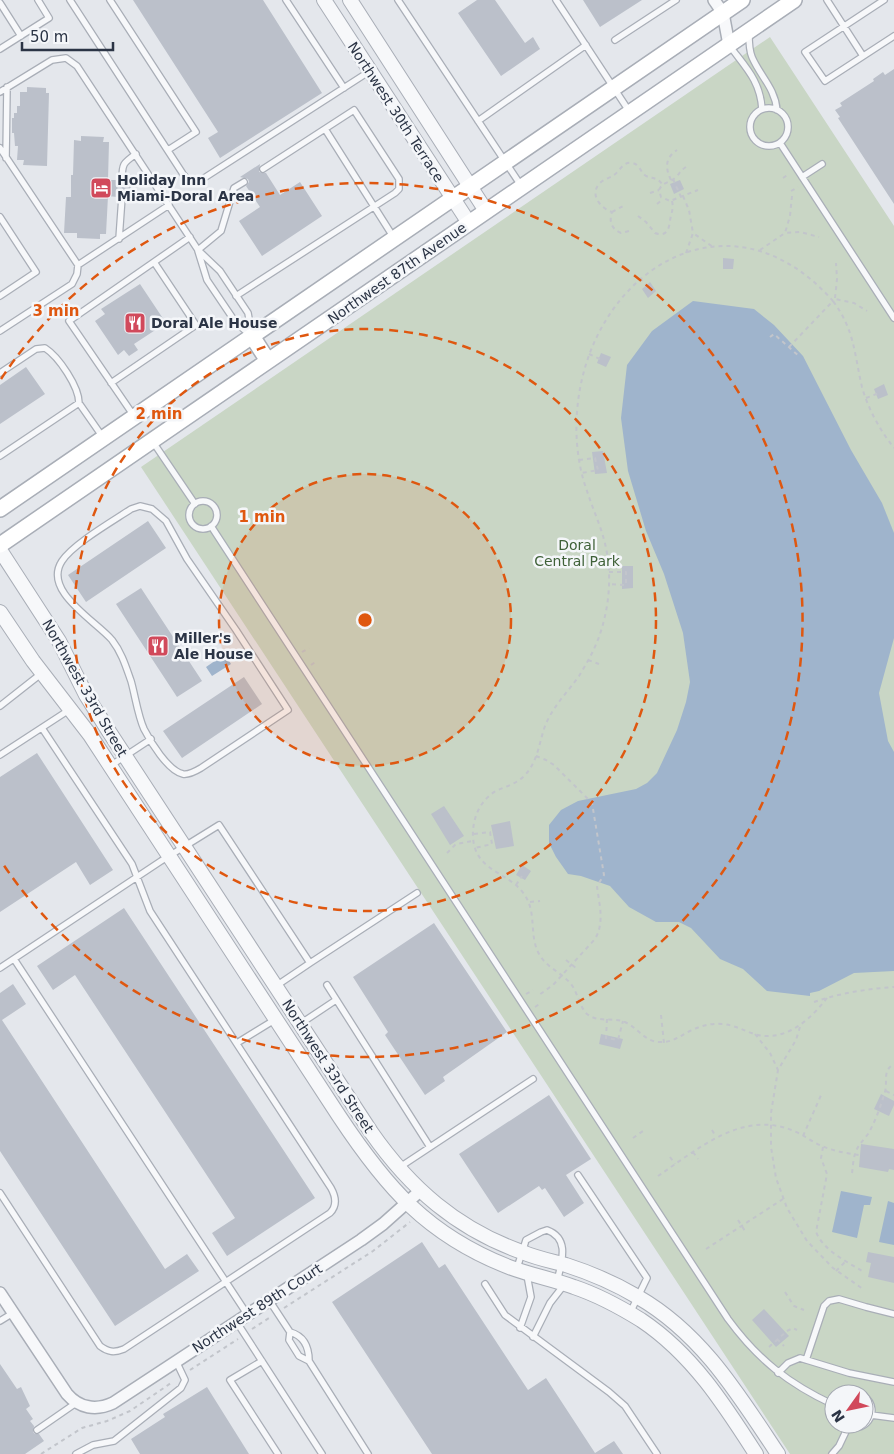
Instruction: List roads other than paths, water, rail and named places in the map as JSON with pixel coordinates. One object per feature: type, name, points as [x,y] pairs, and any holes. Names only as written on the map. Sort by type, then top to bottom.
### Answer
[{"type":"main road","points":[[0,509],[742,0]]},
{"type":"main road","name":"Northwest 87th Avenue","points":[[0,545],[794,0]]},
{"type":"main road","points":[[252,336],[268,361]]},
{"type":"street","name":"Northwest 30th Terrace","points":[[324,0],[469,223]]},
{"type":"street","name":"Northwest 30th Terrace","points":[[350,0],[486,211]]},
{"type":"street","points":[[714,0],[723,13],[729,45]]},
{"type":"street","points":[[370,71],[388,59]]},
{"type":"street","name":"Northwest 33rd Street","points":[[0,550],[68,656],[92,705],[371,1132],[398,1168],[420,1191],[447,1213],[470,1228],[522,1252],[600,1278],[638,1297],[675,1323],[708,1355],[731,1383],[778,1454]]},
{"type":"street","name":"Northwest 33rd Street","points":[[0,612],[110,766],[272,1014],[370,1161],[390,1186],[432,1224],[462,1244],[522,1271],[594,1294],[630,1313],[668,1341],[692,1364],[714,1390],[756,1454]]},
{"type":"street","points":[[245,972],[266,986],[276,986],[270,998],[272,1014]]},
{"type":"street","name":"Northwest 89th Court","points":[[81,1405],[100,1408],[113,1403],[361,1240],[420,1191]]},
{"type":"street","points":[[0,1293],[64,1390],[81,1405]]},
{"type":"lane","points":[[0,49],[49,18],[38,0]]},
{"type":"lane","points":[[70,0],[187,179],[194,183],[370,71]]},
{"type":"lane","points":[[110,0],[196,132],[168,150]]},
{"type":"lane","points":[[286,0],[344,88]]},
{"type":"lane","points":[[398,0],[522,187]]},
{"type":"lane","points":[[556,0],[631,112]]},
{"type":"lane","points":[[615,40],[676,0]]},
{"type":"lane","points":[[827,0],[863,56]]},
{"type":"lane","points":[[884,0],[806,52],[825,81],[894,36]]},
{"type":"lane","points":[[0,3],[21,36]]},
{"type":"lane","points":[[749,31],[751,54],[773,91],[776,99],[776,110]]},
{"type":"lane","points":[[478,121],[586,45]]},
{"type":"lane","points":[[729,45],[755,80],[762,98],[762,109]]},
{"type":"lane","points":[[0,92],[52,60],[66,58],[72,61],[82,71],[198,250],[220,271],[248,313],[252,336]]},
{"type":"lane","points":[[6,158],[7,87]]},
{"type":"lane","points":[[770,108],[776,110],[786,118],[788,124],[786,136],[780,143],[764,146],[754,139],[750,127],[751,121],[754,115],[762,109],[770,108]]},
{"type":"lane","points":[[236,296],[397,192],[400,186],[399,179],[354,110],[263,169]]},
{"type":"lane","points":[[325,129],[394,238]]},
{"type":"lane","points":[[780,143],[894,318]]},
{"type":"lane","points":[[0,148],[78,266],[77,274],[72,284],[0,331]]},
{"type":"lane","points":[[122,180],[122,166],[136,154]]},
{"type":"lane","points":[[802,178],[822,164]]},
{"type":"lane","points":[[198,250],[221,231],[234,188],[244,182]]},
{"type":"lane","points":[[119,239],[122,197]]},
{"type":"lane","points":[[78,266],[169,205]]},
{"type":"lane","points":[[0,217],[36,272],[0,296]]},
{"type":"lane","points":[[134,417],[68,321],[190,237]]},
{"type":"lane","points":[[198,250],[207,280],[236,323],[252,336]]},
{"type":"lane","points":[[111,383],[196,325],[154,262]]},
{"type":"lane","points":[[0,373],[36,349],[45,348],[54,356],[76,387],[79,394],[79,403],[103,438]]},
{"type":"lane","points":[[0,456],[79,403]]},
{"type":"lane","points":[[152,440],[195,504]]},
{"type":"lane","points":[[206,502],[214,506],[217,515],[211,526],[203,529],[194,526],[191,522],[190,514],[195,504],[206,502]]},
{"type":"lane","points":[[140,506],[157,512],[166,522],[187,559],[288,710],[201,768],[187,774],[180,773],[166,762],[151,740],[144,728],[125,665],[117,647],[103,630],[73,605],[61,587],[57,576],[62,560],[71,550],[131,509],[140,506]]},
{"type":"lane","points":[[211,526],[728,1319],[756,1353],[778,1373],[801,1389],[824,1400]]},
{"type":"lane","points":[[0,706],[42,673]]},
{"type":"lane","points":[[0,755],[71,709]]},
{"type":"lane","points":[[1,1196],[100,1346],[109,1351],[124,1349],[330,1213],[334,1209],[335,1201],[331,1188],[148,906],[132,864],[42,728]]},
{"type":"lane","points":[[110,766],[151,740]]},
{"type":"lane","points":[[0,968],[219,825],[310,963]]},
{"type":"lane","points":[[276,986],[417,892]]},
{"type":"lane","points":[[14,959],[247,1314]]},
{"type":"lane","points":[[327,985],[430,1147]]},
{"type":"lane","points":[[300,1024],[336,1000]]},
{"type":"lane","points":[[237,1043],[272,1014]]},
{"type":"lane","points":[[398,1168],[533,1079]]},
{"type":"lane","points":[[578,1175],[647,1278],[630,1313]]},
{"type":"lane","points":[[520,1328],[531,1297],[522,1271],[522,1252],[526,1240],[547,1230],[553,1232],[561,1241],[563,1247],[561,1283],[533,1337]]},
{"type":"lane","points":[[485,1284],[505,1315],[620,1401],[657,1454]]},
{"type":"lane","points":[[806,1360],[824,1306],[829,1301],[839,1299],[894,1314]]},
{"type":"lane","points":[[269,1300],[290,1332],[299,1335],[309,1350],[309,1361]]},
{"type":"lane","points":[[0,1321],[13,1313]]},
{"type":"lane","points":[[236,1321],[322,1454]]},
{"type":"lane","points":[[290,1332],[289,1340],[299,1356],[309,1361],[368,1454]]},
{"type":"lane","points":[[778,1373],[788,1363],[800,1358],[849,1373],[894,1382]]},
{"type":"lane","points":[[76,1454],[92,1445],[114,1441],[181,1388],[184,1377],[176,1361]]},
{"type":"lane","points":[[262,1361],[230,1380],[278,1454]]},
{"type":"lane","points":[[37,1430],[81,1405]]},
{"type":"lane","points":[[874,1415],[894,1418]]},
{"type":"lane","points":[[832,1454],[839,1446],[843,1434]]},
{"type":"water","points":[[693,301],[754,309],[774,325],[803,356],[851,450],[882,503],[894,533],[894,638],[879,693],[888,741],[894,752],[894,971],[854,973],[819,991],[810,993],[810,996],[767,991],[743,969],[720,959],[691,928],[679,922],[656,922],[629,907],[610,886],[581,876],[568,874],[549,843],[549,825],[561,810],[578,801],[636,789],[647,783],[657,773],[677,730],[686,702],[690,682],[683,633],[664,574],[646,531],[628,471],[621,418],[627,365],[652,331]]},
{"type":"water","points":[[225,654],[231,664],[212,676],[206,667]]},
{"type":"water","points":[[841,1191],[872,1197],[870,1205],[864,1205],[857,1238],[832,1232]]},
{"type":"water","points":[[888,1201],[894,1203],[894,1245],[879,1242]]},
{"type":"place","name":"Holiday Inn Miami-Doral Area","points":[[101,188]]},
{"type":"place","name":"Doral Ale House","points":[[135,323]]},
{"type":"place","name":"Miller's Ale House","points":[[158,646]]},
{"type":"park label","name":"Doral Central Park","points":[[577,554]]}]
